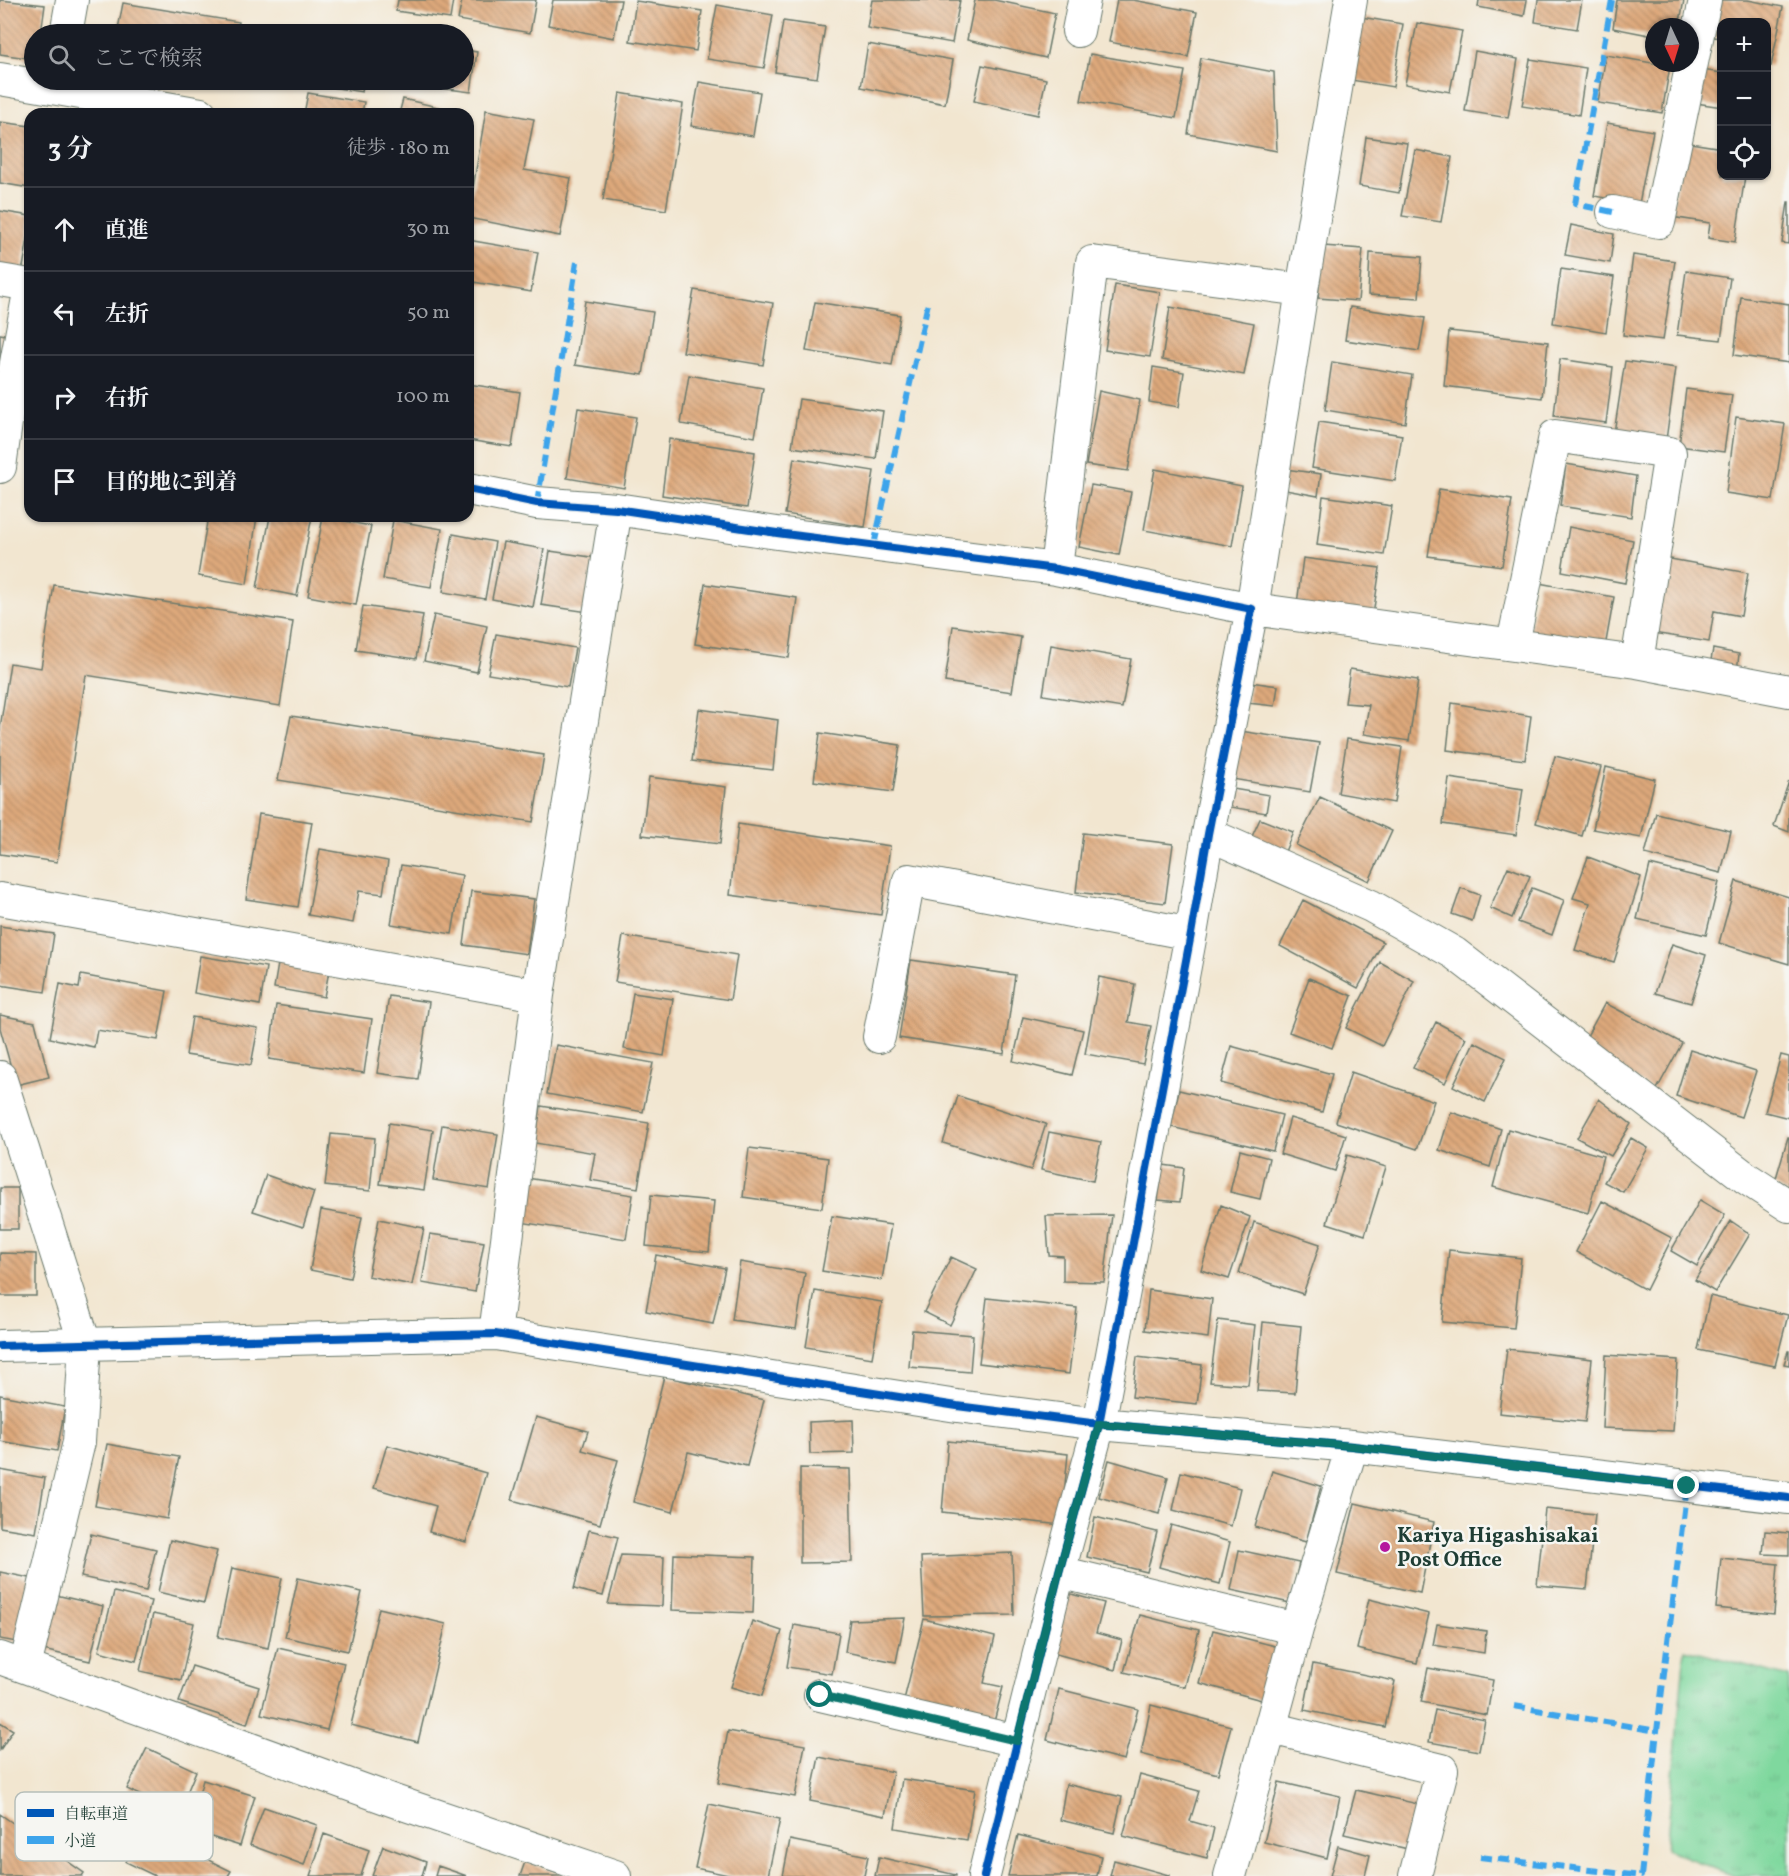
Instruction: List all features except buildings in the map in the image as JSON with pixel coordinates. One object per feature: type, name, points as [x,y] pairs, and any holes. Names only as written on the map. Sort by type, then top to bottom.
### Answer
[{"type":"street","points":[[68,24],[72,0]]},
{"type":"street","points":[[1078,31],[1084,0]]},
{"type":"street","points":[[984,1876],[1059,1572],[1099,1424],[1252,609],[1302,290],[1351,0]]},
{"type":"street","points":[[1613,212],[1659,222],[1705,0]]},
{"type":"street","points":[[0,79],[24,85]]},
{"type":"street","points":[[42,90],[158,108]]},
{"type":"street","points":[[1056,569],[1092,262],[1302,290]]},
{"type":"street","points":[[0,280],[24,285]]},
{"type":"street","points":[[0,467],[13,402],[24,327]]},
{"type":"street","points":[[1513,644],[1554,436],[1670,453],[1636,662]]},
{"type":"street","points":[[474,490],[537,502],[616,509],[777,533],[1056,569],[1252,609],[1636,662],[1789,691]]},
{"type":"street","points":[[495,1334],[538,995],[616,509]]},
{"type":"street","points":[[1208,834],[1371,906],[1454,953],[1746,1178],[1789,1206]]},
{"type":"street","points":[[879,1037],[909,880],[1191,934]]},
{"type":"street","points":[[0,899],[538,995]]},
{"type":"street","points":[[0,1077],[85,1344],[79,1442],[12,1662],[394,1801],[615,1876]]},
{"type":"street","points":[[0,1346],[495,1334],[957,1406],[1099,1424],[1352,1446],[1789,1498]]},
{"type":"street","points":[[1230,1876],[1297,1629],[1352,1446]]},
{"type":"street","points":[[1059,1572],[1297,1629]]},
{"type":"street","points":[[820,1695],[1017,1741]]},
{"type":"street","points":[[1271,1728],[1442,1770],[1415,1876]]},
{"type":"green space","points":[[1685,1649],[1789,1677],[1789,1876],[1733,1876],[1666,1849]]},
{"type":"marked path","points":[[1612,0],[1575,204],[1613,212]]},
{"type":"marked path","points":[[537,503],[577,262]]},
{"type":"marked path","points":[[874,545],[928,303]]},
{"type":"marked path","points":[[1480,1857],[1641,1876],[1687,1486]]},
{"type":"marked path","points":[[1514,1706],[1657,1731]]},
{"type":"cycle path","points":[[474,490],[537,503],[616,509],[777,533],[1056,569],[1252,609],[1099,1424],[1059,1572],[984,1876]]},
{"type":"cycle path","points":[[0,1346],[495,1334],[957,1406],[1099,1424],[1352,1446],[1789,1498]]},
{"type":"place","name":"Kariya Higashisakai Post Office","points":[[1385,1547]]},
{"type":"route","points":[[820,1695],[1017,1741],[1099,1424],[1352,1446],[1687,1486]]}]
